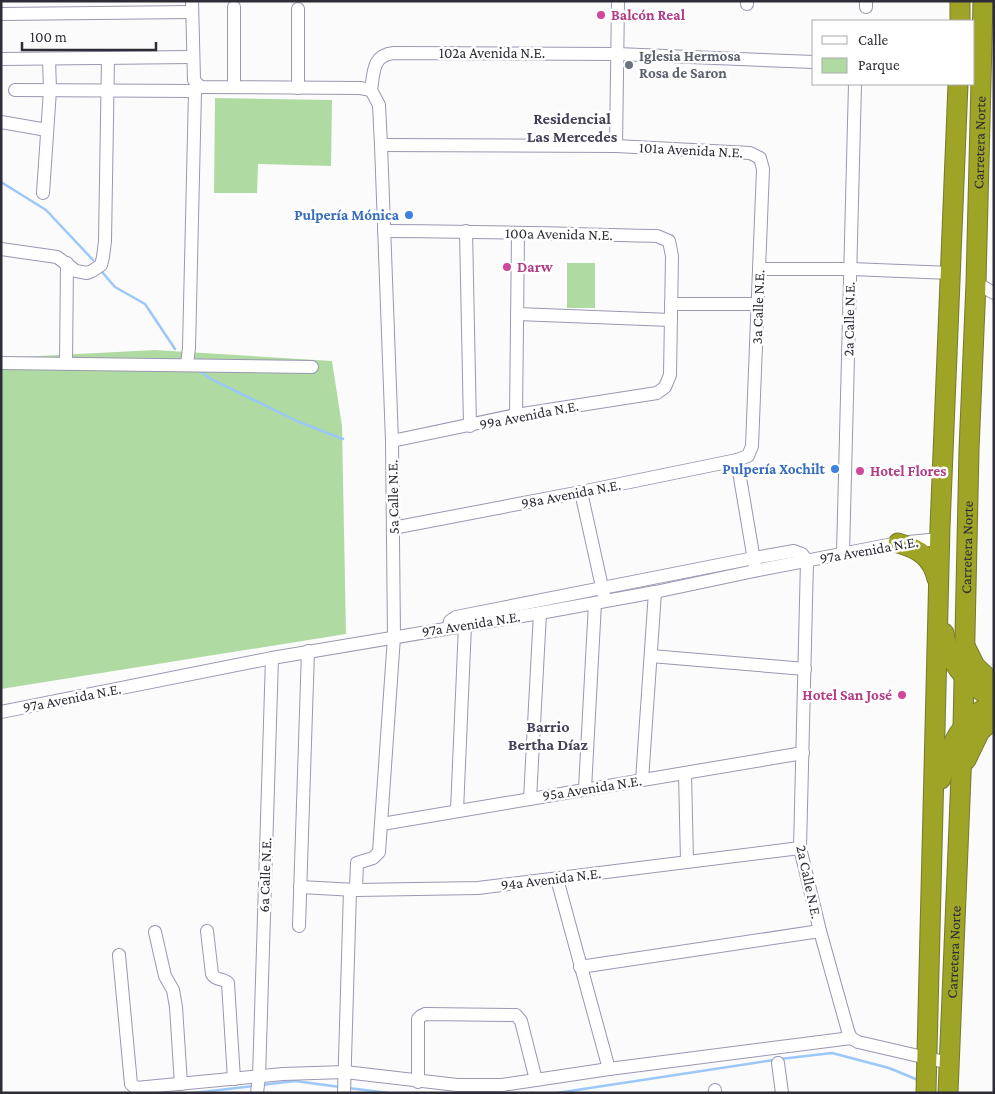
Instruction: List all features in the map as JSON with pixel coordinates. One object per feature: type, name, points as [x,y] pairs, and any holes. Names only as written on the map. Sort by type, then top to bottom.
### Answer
[{"type":"highway","points":[[960,1],[960,20]]},
{"type":"highway","name":"Carretera Norte","points":[[948,1093],[963,727],[968,450],[988,25],[983,1]]},
{"type":"highway","name":"Carretera Norte","points":[[926,1093],[940,539],[958,85]]},
{"type":"highway","points":[[968,450],[959,468],[956,520],[950,532],[940,539],[948,547],[954,558],[955,619],[958,632],[975,666],[994,684]]},
{"type":"highway","points":[[906,542],[932,528],[938,516],[942,494]]},
{"type":"highway","points":[[906,542],[928,558],[935,571],[947,648],[956,667],[980,691],[994,699]]},
{"type":"highway","points":[[932,822],[947,757],[963,727],[978,712],[994,704]]},
{"type":"highway","points":[[961,772],[976,737],[994,719]]},
{"type":"street","points":[[616,146],[618,1]]},
{"type":"street","points":[[1,14],[192,6],[192,57],[194,80],[197,88],[187,364]]},
{"type":"street","points":[[234,7],[234,87]]},
{"type":"street","points":[[298,9],[298,88]]},
{"type":"street","name":"102a Avenida N.E.","points":[[372,90],[375,65],[378,58],[386,53],[617,54],[812,62]]},
{"type":"street","points":[[1,60],[192,57]]},
{"type":"street","points":[[1,249],[57,257],[76,271],[87,274],[100,265],[103,257],[108,58]]},
{"type":"street","points":[[43,193],[50,90],[49,59]]},
{"type":"street","name":"2a Calle N.E.","points":[[844,553],[855,85]]},
{"type":"street","points":[[15,90],[107,91],[234,87],[360,88],[372,90]]},
{"type":"street","name":"5a Calle N.E.","points":[[353,890],[357,863],[373,858],[378,854],[382,824],[394,637],[392,441],[381,145],[379,105],[372,90]]},
{"type":"street","points":[[1,122],[47,130]]},
{"type":"street","name":"101a Avenida N.E.","points":[[381,145],[616,146],[750,152],[760,158]]},
{"type":"street","name":"3a Calle N.E.","points":[[742,458],[752,446],[763,169],[760,158]]},
{"type":"street","name":"100a Avenida N.E.","points":[[384,231],[466,231],[518,234],[656,236],[669,240],[672,256],[671,304]]},
{"type":"street","points":[[466,231],[470,426]]},
{"type":"street","points":[[516,415],[518,234]]},
{"type":"street","points":[[66,363],[67,263]]},
{"type":"street","points":[[759,269],[851,269],[951,273]]},
{"type":"street","points":[[976,283],[994,293]]},
{"type":"street","points":[[517,314],[671,320],[671,304],[758,304]]},
{"type":"street","name":"99a Avenida N.E.","points":[[392,441],[516,415],[656,393],[665,387],[670,375],[671,320]]},
{"type":"street","points":[[1,363],[312,367]]},
{"type":"street","points":[[449,628],[450,621],[456,617],[602,588],[755,564],[742,458]]},
{"type":"street","name":"98a Avenida N.E.","points":[[393,528],[582,492],[742,458]]},
{"type":"street","points":[[582,492],[602,588],[586,789]]},
{"type":"street","name":"97a Avenida N.E.","points":[[1,712],[308,651],[655,592],[755,564],[807,561],[906,542],[940,539]]},
{"type":"street","name":"2a Calle N.E.","points":[[807,561],[800,848],[820,931],[851,1038]]},
{"type":"street","points":[[642,780],[655,592]]},
{"type":"street","points":[[530,798],[540,613]]},
{"type":"street","points":[[457,811],[465,625]]},
{"type":"street","points":[[299,926],[308,651]]},
{"type":"street","points":[[651,656],[805,669]]},
{"type":"street","name":"6a Calle N.E.","points":[[257,1093],[272,658]]},
{"type":"street","name":"95a Avenida N.E.","points":[[382,824],[803,753]]},
{"type":"street","points":[[685,773],[687,862]]},
{"type":"street","name":"94a Avenida N.E.","points":[[300,887],[353,890],[478,888],[800,848]]},
{"type":"street","points":[[557,878],[609,1069]]},
{"type":"street","points":[[344,1082],[353,890]]},
{"type":"street","points":[[208,931],[212,974],[215,978],[226,980],[228,983],[234,1079]]},
{"type":"street","points":[[580,967],[820,931]]},
{"type":"street","points":[[155,932],[165,976],[173,988],[181,1084]]},
{"type":"street","points":[[119,955],[132,1086],[136,1088],[259,1076],[344,1082],[502,1085],[609,1069],[851,1038],[858,1042],[949,1063]]},
{"type":"street","points":[[418,1082],[418,1020],[425,1014],[514,1014],[519,1018],[536,1080]]},
{"type":"street","points":[[778,1064],[782,1093]]},
{"type":"green space","points":[[215,98],[332,100],[331,166],[258,164],[257,193],[214,193]]},
{"type":"green space","points":[[567,263],[595,263],[595,308],[567,308]]},
{"type":"green space","points":[[155,350],[332,361],[342,426],[346,634],[1,689],[1,358]]},
{"type":"waterway","points":[[1,182],[46,210],[93,260]]},
{"type":"waterway","points":[[102,272],[115,287],[145,304],[175,349]]},
{"type":"waterway","points":[[198,370],[211,379],[299,422],[343,439]]},
{"type":"waterway","points":[[780,1059],[832,1053],[889,1068],[918,1080]]},
{"type":"waterway","points":[[557,1093],[774,1060]]},
{"type":"waterway","points":[[261,1085],[295,1081],[340,1087]]},
{"type":"waterway","points":[[193,1093],[254,1086]]},
{"type":"waterway","points":[[348,1088],[389,1093]]},
{"type":"place","name":"Balcón Real","points":[[601,15]]},
{"type":"place","name":"Iglesia Hermosa Rosa de Saron","points":[[629,65]]},
{"type":"place","name":"Pulpería Mónica","points":[[409,215]]},
{"type":"place","name":"Darw","points":[[507,267]]},
{"type":"place","name":"Pulpería Xochilt","points":[[835,469]]},
{"type":"place","name":"Hotel Flores","points":[[860,471]]},
{"type":"place","name":"Hotel San José","points":[[902,695]]},
{"type":"district","name":"Residencial Las Mercedes","points":[[572,127]]},
{"type":"district","name":"Barrio Bertha Díaz","points":[[548,735]]}]
